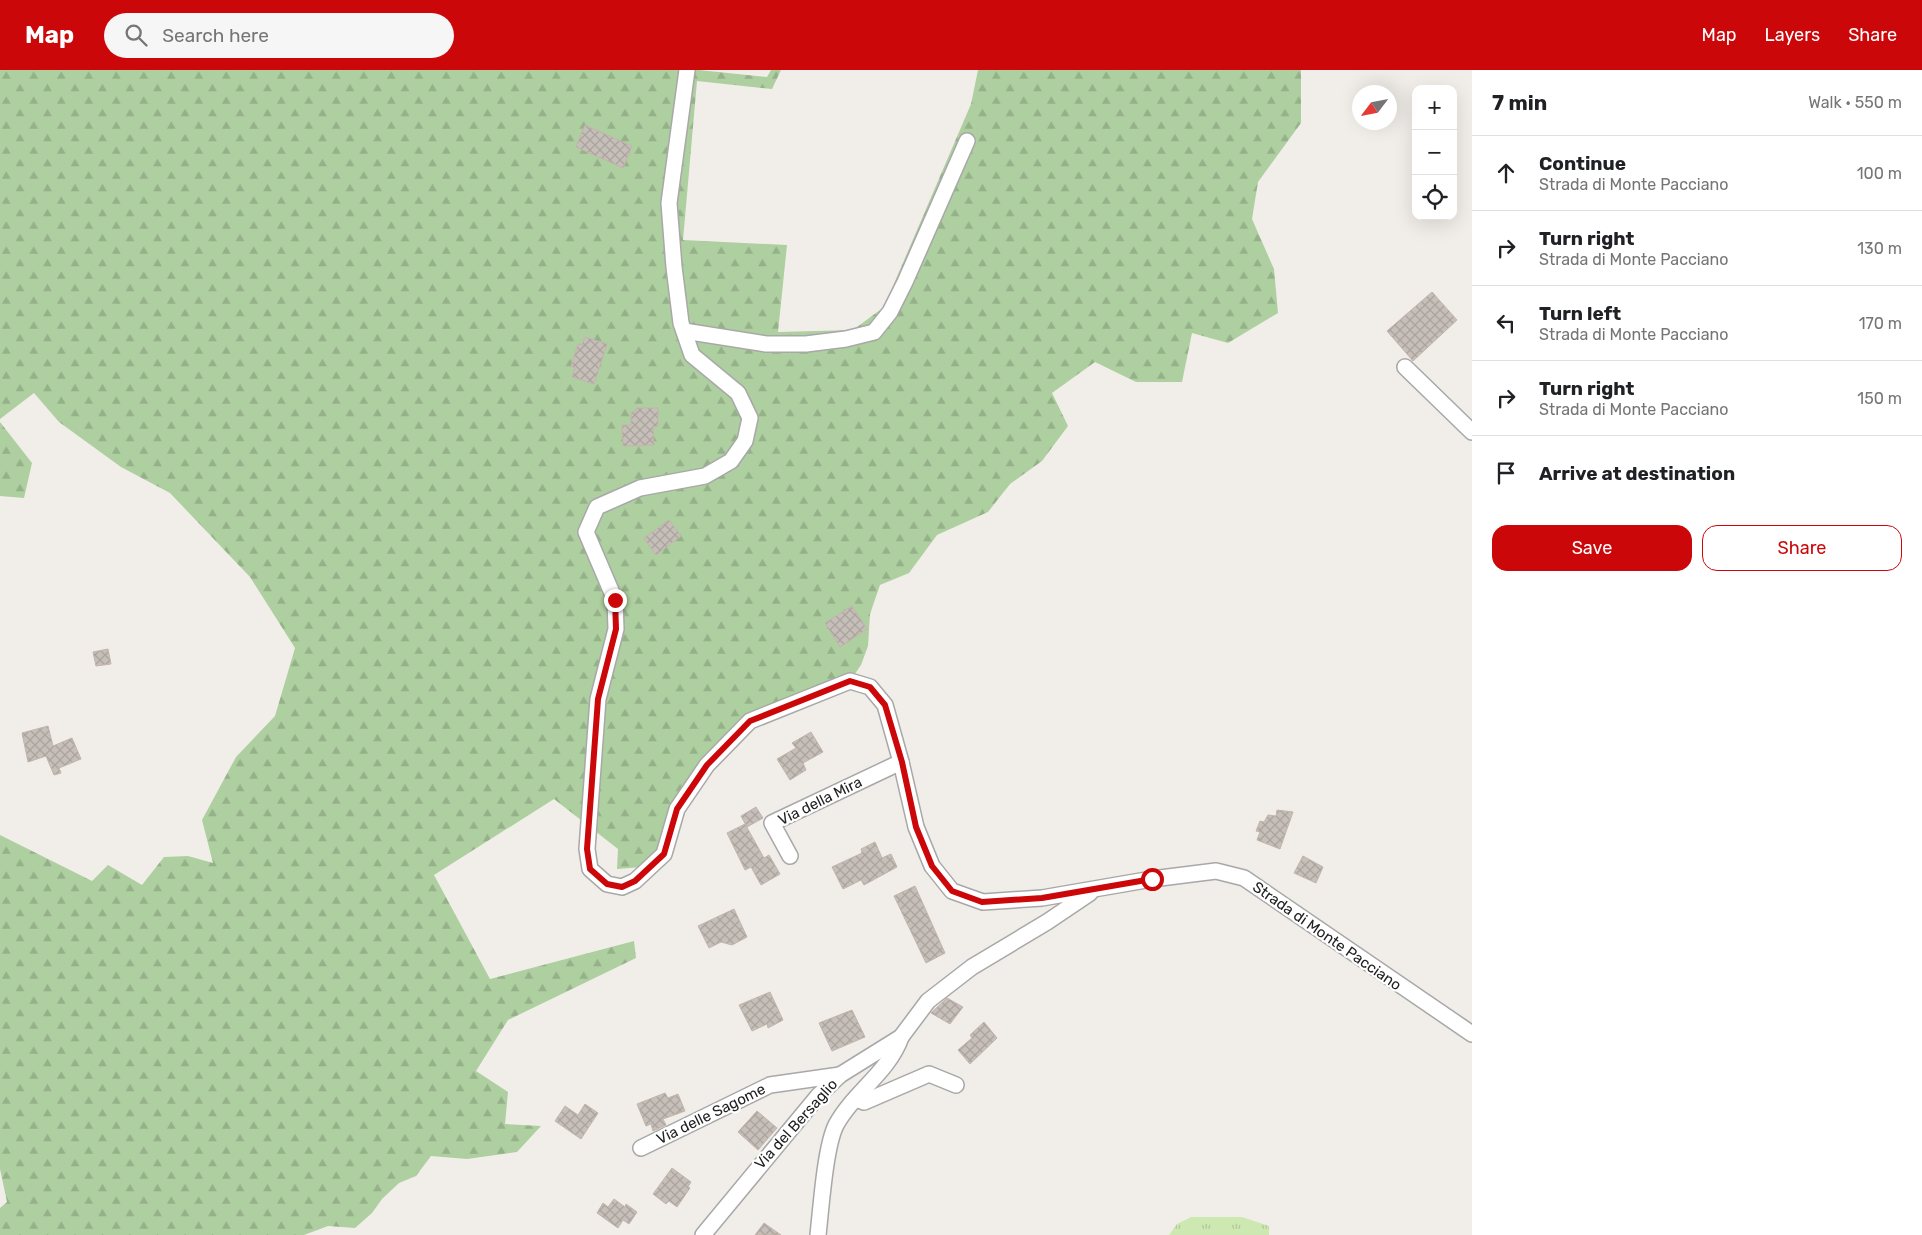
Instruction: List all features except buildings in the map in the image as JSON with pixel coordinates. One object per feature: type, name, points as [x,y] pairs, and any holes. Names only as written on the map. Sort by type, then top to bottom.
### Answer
[{"type":"street","name":"Strada di Monte Pacciano","points":[[687,70],[669,202],[674,267],[684,331],[692,355],[738,393],[750,418],[745,440],[731,461],[705,476],[640,488],[597,507],[586,532],[615,600],[616,629],[598,699],[587,849],[590,869],[607,884],[622,887],[635,881],[664,854],[677,809],[707,765],[750,721],[850,681],[870,687],[885,705],[902,762],[916,827],[932,866],[952,891],[982,902],[1042,898],[1152,879],[1216,871],[1244,878],[1472,1034]]},
{"type":"street","points":[[684,331],[766,344],[806,344],[846,339],[874,332],[890,312],[905,282],[967,141]]},
{"type":"street","points":[[1405,368],[1472,432]]},
{"type":"street","name":"Via della Mira","points":[[790,856],[772,823],[902,762]]},
{"type":"street","name":"Via del Bersaglio","points":[[703,1235],[818,1096],[840,1075],[902,1037],[928,1001],[972,967],[1047,922],[1095,890]]},
{"type":"street","points":[[818,1235],[828,1156],[834,1128],[896,1052],[902,1037]]},
{"type":"street","points":[[856,1099],[864,1102],[929,1074],[956,1085]]},
{"type":"street","name":"Via delle Sagome","points":[[641,1148],[770,1085],[840,1075]]},
{"type":"green space","points":[[0,70],[699,70],[767,77],[771,70],[781,70],[772,89],[697,81],[683,240],[787,245],[778,332],[853,330],[884,307],[971,104],[978,70],[1301,70],[1301,123],[1258,182],[1252,219],[1274,269],[1278,313],[1228,343],[1192,333],[1182,382],[1136,382],[1095,362],[1052,393],[1068,426],[1042,461],[1010,484],[988,512],[937,535],[909,573],[880,585],[870,614],[868,646],[861,665],[850,681],[750,721],[707,765],[664,854],[642,867],[617,869],[618,849],[554,799],[434,875],[490,979],[634,941],[636,958],[508,1020],[476,1071],[508,1092],[505,1124],[541,1126],[517,1152],[467,1159],[431,1156],[416,1176],[399,1183],[382,1199],[372,1213],[355,1228],[328,1226],[304,1235],[0,1235],[0,1208],[7,1202],[0,1169],[0,835],[92,881],[108,865],[142,885],[164,857],[188,856],[213,863],[202,820],[236,757],[275,716],[295,648],[250,577],[170,493],[121,467],[59,422],[34,393],[0,419]]},
{"type":"green space","points":[[0,422],[32,463],[24,498],[0,496]]},
{"type":"green space","points":[[1191,1217],[1242,1217],[1269,1226],[1269,1235],[1169,1235],[1177,1224]]},
{"type":"route","points":[[615,600],[616,629],[598,699],[587,849],[590,869],[607,884],[622,887],[635,881],[664,854],[677,809],[707,765],[750,721],[850,681],[870,687],[885,705],[902,762],[916,827],[932,866],[952,891],[982,902],[1042,898],[1152,879]]}]
